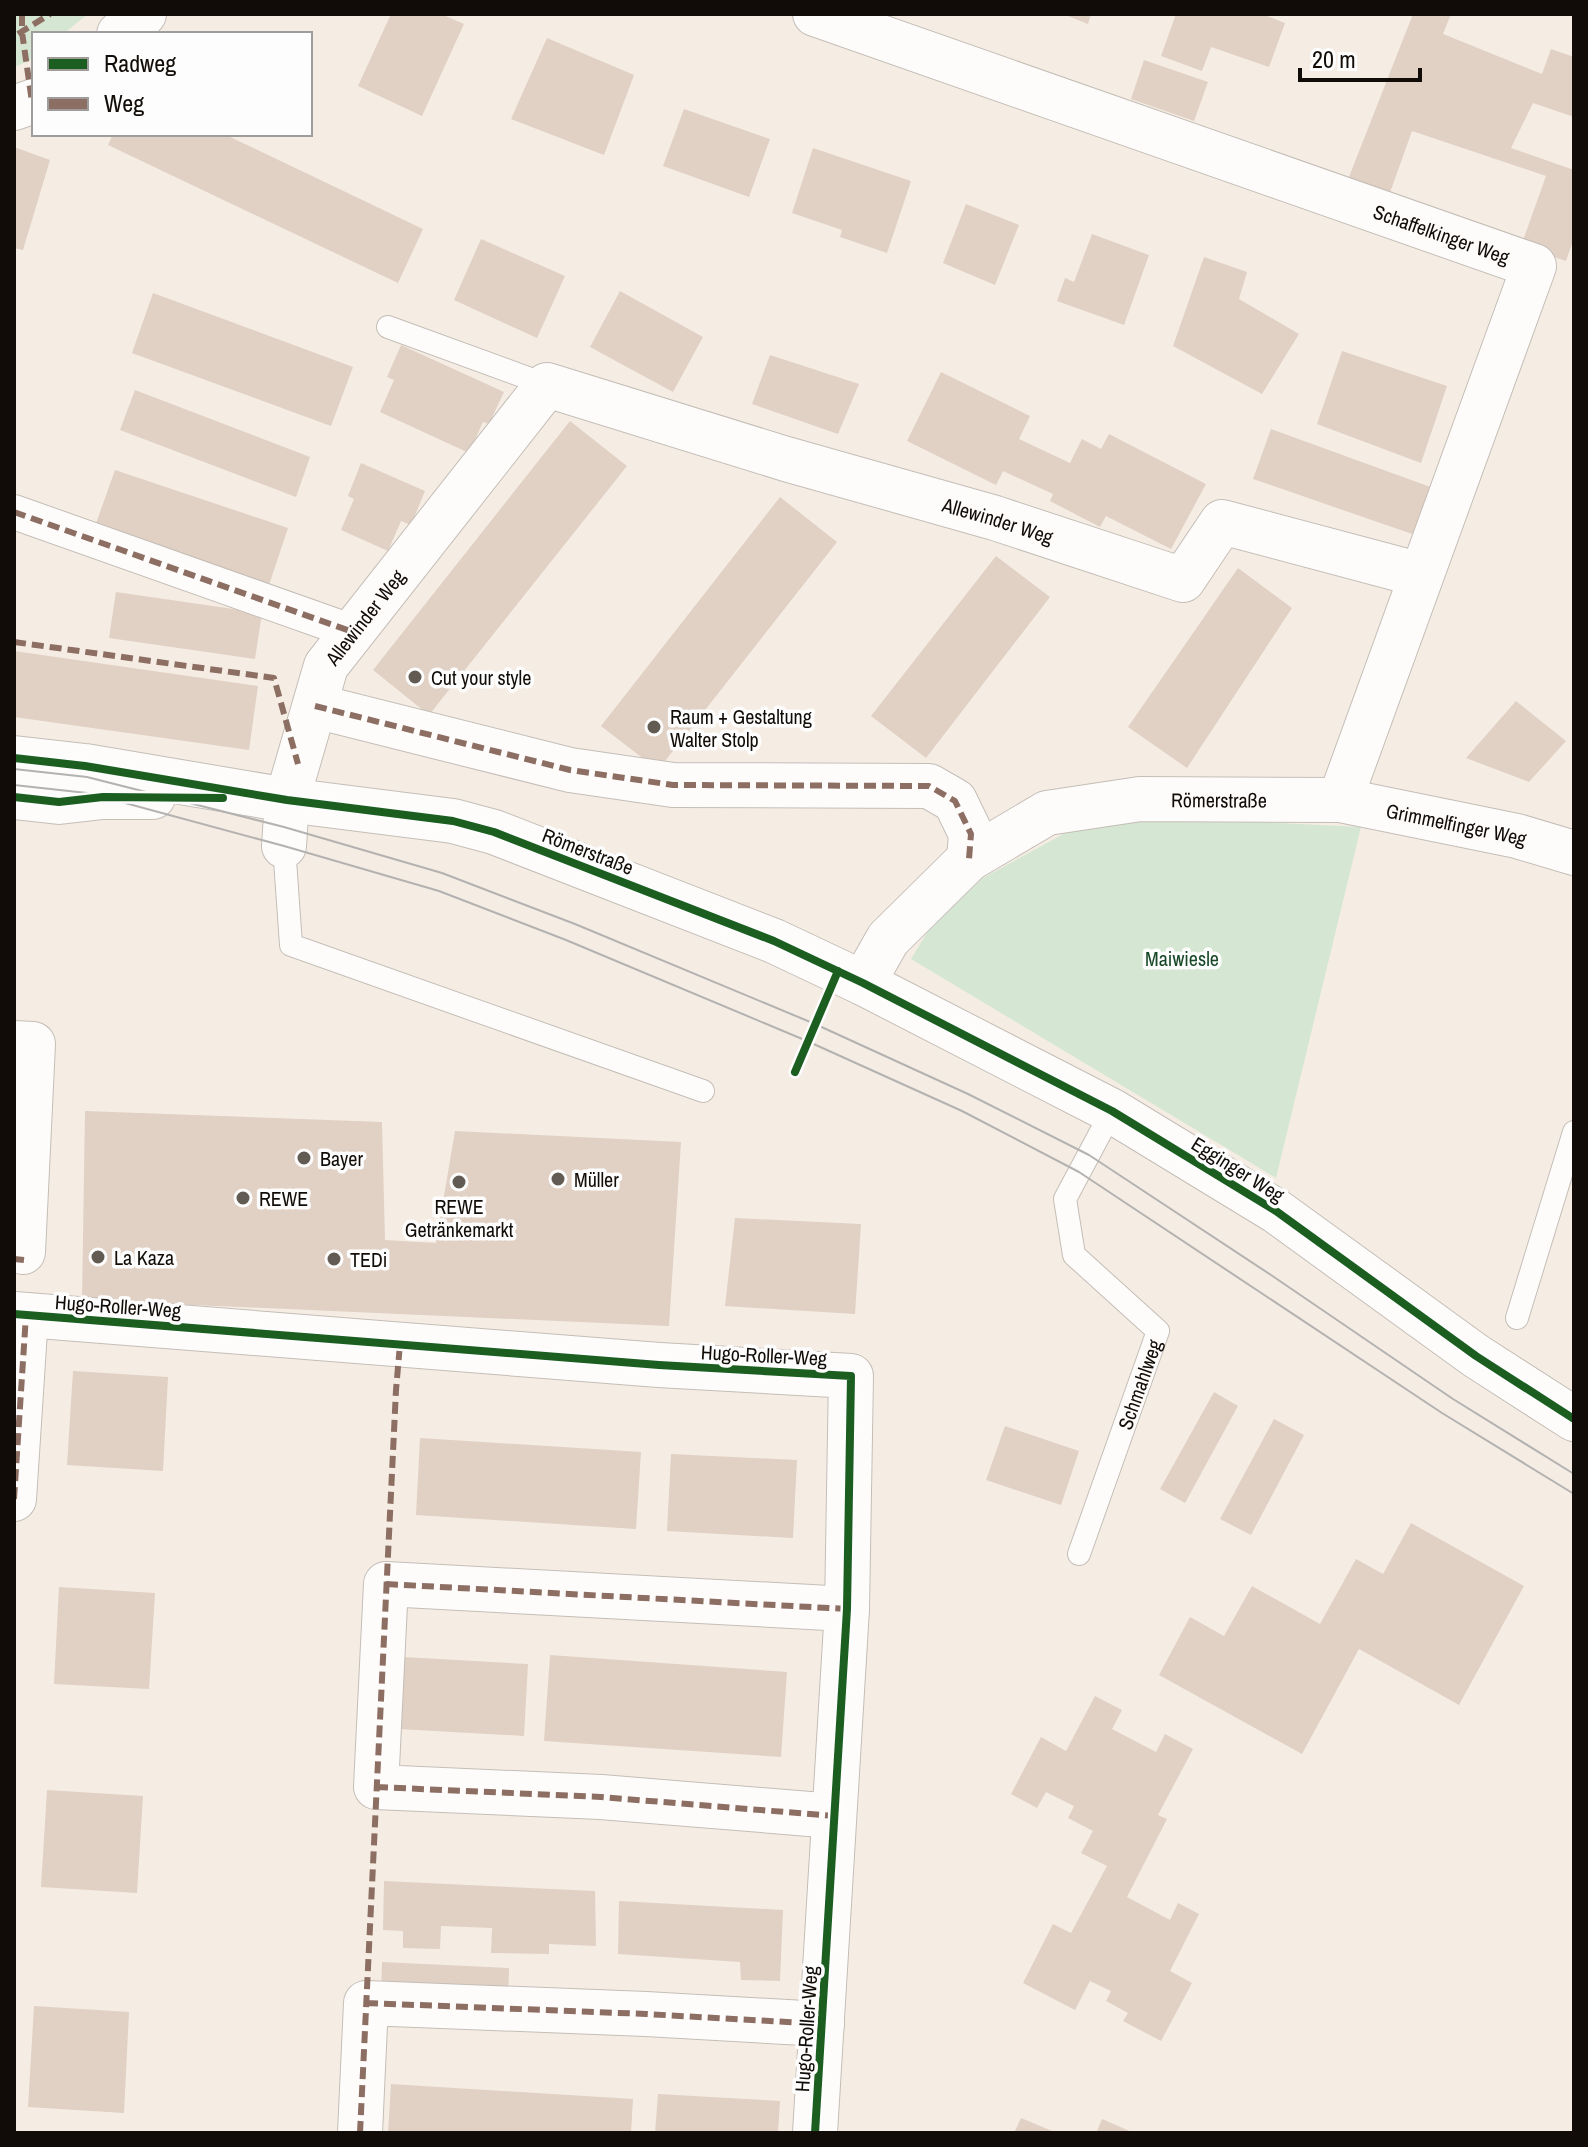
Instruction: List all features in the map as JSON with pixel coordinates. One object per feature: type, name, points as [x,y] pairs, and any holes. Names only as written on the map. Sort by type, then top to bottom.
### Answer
[{"type":"street","points":[[122,32],[144,14]]},
{"type":"street","name":"Schaffelkinger Weg","points":[[815,14],[1534,266],[1340,800]]},
{"type":"street","name":"Allewinder Weg","points":[[287,800],[326,666],[547,385],[786,459],[995,518],[1183,580],[1222,522],[1421,575]]},
{"type":"street","points":[[14,512],[353,632]]},
{"type":"street","points":[[315,706],[570,770],[673,785],[929,786],[955,801],[971,834],[969,859]]},
{"type":"street","name":"Römerstraße","points":[[14,758],[85,766],[287,800],[453,821],[494,832],[774,941],[863,983],[888,939],[969,859],[1047,813],[1140,799],[1340,800]]},
{"type":"street","name":"Römerstraße","points":[[14,797],[59,802],[103,797],[287,800]]},
{"type":"street","points":[[284,846],[287,800]]},
{"type":"street","name":"Grimmelfinger Weg","points":[[1340,800],[1517,836],[1574,853]]},
{"type":"street","name":"Egginger Weg","points":[[863,983],[1112,1111],[1276,1211],[1476,1356],[1574,1419]]},
{"type":"street","points":[[14,1043],[33,1044],[23,1252]]},
{"type":"street","points":[[14,1499],[20,1314]]},
{"type":"street","name":"Hugo-Roller-Weg","points":[[20,1314],[659,1365],[851,1376],[847,1609],[815,2133]]},
{"type":"street","points":[[834,1816],[601,1797],[376,1787],[386,1584],[847,1609]]},
{"type":"street","name":"Hugo-Roller-Weg","points":[[360,2133],[366,2003],[822,2024]]},
{"type":"lane","name":"Allewinder Weg","points":[[388,327],[547,385]]},
{"type":"lane","points":[[284,846],[291,945],[703,1091]]},
{"type":"lane","name":"Schmahlweg","points":[[1079,1554],[1158,1331],[1074,1255],[1065,1199],[1112,1111]]},
{"type":"lane","points":[[1517,1318],[1567,1182],[1574,1132]]},
{"type":"green space","points":[[14,14],[88,14],[66,32],[32,32],[32,58],[14,67]]},
{"type":"green space","name":"Maiwiesle","points":[[1163,817],[1361,827],[1276,1178],[911,959],[937,916],[981,879],[1067,832]]},
{"type":"building","points":[[391,14],[441,14],[464,24],[422,116],[358,86]]},
{"type":"building","points":[[1063,14],[1091,14],[1088,24]]},
{"type":"building","points":[[1176,14],[1262,14],[1285,23],[1269,67],[1211,47],[1202,71],[1161,56]]},
{"type":"building","points":[[1413,14],[1451,14],[1443,34],[1542,74],[1551,49],[1574,57],[1574,117],[1533,103],[1511,148],[1574,170],[1574,238],[1566,261],[1521,246],[1546,176],[1412,131],[1387,201],[1345,187]]},
{"type":"building","points":[[547,38],[634,75],[604,155],[511,119]]},
{"type":"building","points":[[1144,60],[1208,82],[1194,121],[1131,99]]},
{"type":"building","points":[[684,109],[770,139],[749,197],[663,166]]},
{"type":"building","points":[[112,136],[228,136],[423,229],[398,283],[108,145]]},
{"type":"building","points":[[14,147],[50,160],[23,250],[14,248]]},
{"type":"building","points":[[813,148],[911,181],[887,253],[840,237],[842,230],[792,213]]},
{"type":"building","points":[[966,204],[1019,225],[995,285],[943,263]]},
{"type":"building","points":[[1092,234],[1149,255],[1124,325],[1057,301],[1065,278],[1074,282]]},
{"type":"building","points":[[481,239],[565,276],[537,338],[454,300]]},
{"type":"building","points":[[1204,257],[1247,272],[1239,299],[1299,334],[1262,394],[1173,346]]},
{"type":"building","points":[[620,291],[703,337],[673,392],[590,347]]},
{"type":"building","points":[[153,293],[353,367],[331,426],[132,353]]},
{"type":"building","points":[[401,345],[504,392],[489,424],[483,422],[469,453],[380,412],[394,380],[387,377]]},
{"type":"building","points":[[1342,351],[1447,386],[1421,463],[1317,424]]},
{"type":"building","points":[[770,355],[859,384],[838,434],[752,404]]},
{"type":"building","points":[[941,372],[1030,416],[1019,439],[1070,463],[1082,439],[1101,449],[1109,434],[1206,484],[1171,549],[1106,516],[1100,527],[1050,501],[1053,494],[1003,471],[996,485],[907,441]]},
{"type":"building","points":[[135,390],[310,457],[296,497],[120,430]]},
{"type":"building","points":[[570,421],[627,466],[429,715],[373,670]]},
{"type":"building","points":[[1271,429],[1436,489],[1418,536],[1253,479]]},
{"type":"building","points":[[361,463],[425,491],[411,525],[401,521],[388,551],[341,530],[354,499],[348,496]]},
{"type":"building","points":[[115,470],[288,528],[268,588],[94,529]]},
{"type":"building","points":[[780,497],[837,542],[658,770],[601,726]]},
{"type":"building","points":[[996,556],[1050,597],[926,758],[871,716]]},
{"type":"building","points":[[1238,568],[1292,608],[1187,768],[1128,727]]},
{"type":"building","points":[[116,592],[262,613],[255,659],[109,638]]},
{"type":"building","points":[[14,651],[258,686],[249,750],[14,717]]},
{"type":"building","points":[[1516,701],[1566,741],[1529,782],[1466,758]]},
{"type":"building","points":[[85,1111],[382,1122],[385,1240],[436,1243],[455,1131],[681,1142],[669,1326],[82,1300]]},
{"type":"building","points":[[735,1218],[861,1224],[855,1314],[725,1306]]},
{"type":"building","points":[[73,1371],[168,1377],[163,1471],[67,1465]]},
{"type":"building","points":[[1214,1392],[1238,1406],[1185,1503],[1160,1489]]},
{"type":"building","points":[[1274,1419],[1304,1435],[1251,1535],[1220,1519]]},
{"type":"building","points":[[1005,1426],[1079,1451],[1061,1505],[986,1480]]},
{"type":"building","points":[[420,1438],[641,1452],[636,1529],[416,1515]]},
{"type":"building","points":[[671,1454],[797,1460],[793,1538],[667,1531]]},
{"type":"building","points":[[1411,1523],[1524,1586],[1459,1705],[1359,1649],[1302,1754],[1159,1675],[1190,1617],[1224,1636],[1252,1586],[1320,1624],[1356,1559],[1383,1574]]},
{"type":"building","points":[[59,1587],[155,1593],[149,1689],[54,1684]]},
{"type":"building","points":[[550,1655],[787,1672],[781,1757],[544,1741]]},
{"type":"building","points":[[403,1657],[528,1664],[524,1736],[399,1729]]},
{"type":"building","points":[[1095,1696],[1122,1710],[1112,1729],[1156,1752],[1165,1734],[1193,1749],[1158,1815],[1167,1819],[1127,1897],[1170,1920],[1178,1903],[1199,1914],[1170,1971],[1192,1983],[1161,2041],[1123,2021],[1128,2013],[1106,2001],[1111,1991],[1090,1981],[1075,2010],[1023,1983],[1053,1924],[1071,1933],[1107,1866],[1081,1853],[1093,1831],[1068,1818],[1074,1806],[1046,1792],[1037,1808],[1011,1794],[1041,1737],[1066,1751]]},
{"type":"building","points":[[47,1790],[143,1796],[137,1893],[41,1887]]},
{"type":"building","points":[[384,1881],[595,1891],[596,1946],[549,1944],[549,1954],[491,1953],[492,1928],[441,1926],[440,1949],[403,1948],[403,1931],[383,1930]]},
{"type":"building","points":[[619,1901],[783,1910],[780,1981],[741,1980],[740,1962],[618,1954]]},
{"type":"building","points":[[382,1962],[509,1968],[508,2002],[381,1998]]},
{"type":"building","points":[[34,2006],[129,2012],[124,2113],[28,2107]]},
{"type":"building","points":[[391,2084],[633,2099],[631,2133],[388,2133]]},
{"type":"building","points":[[658,2094],[780,2101],[778,2133],[655,2133]]},
{"type":"building","points":[[1021,2118],[1057,2133],[1014,2133]]},
{"type":"building","points":[[1102,2119],[1134,2133],[1096,2133]]},
{"type":"tram line","points":[[14,769],[87,777],[284,827],[442,873],[575,924],[815,1024],[968,1094],[1089,1155],[1453,1399],[1574,1474]]},
{"type":"tram line","points":[[14,785],[87,793],[439,891],[566,940],[807,1041],[962,1111],[1079,1172],[1442,1413],[1574,1494]]},
{"type":"marked path","points":[[22,14],[32,102]]},
{"type":"marked path","points":[[18,34],[50,14]]},
{"type":"marked path","points":[[14,512],[353,632]]},
{"type":"marked path","points":[[14,642],[274,678],[298,764]]},
{"type":"marked path","points":[[315,706],[570,770],[673,785],[929,786],[955,801],[971,834],[969,859]]},
{"type":"marked path","points":[[14,1259],[24,1260]]},
{"type":"marked path","points":[[14,1499],[26,1315]]},
{"type":"marked path","points":[[360,2133],[400,1344],[393,1344]]},
{"type":"marked path","points":[[386,1584],[847,1609]]},
{"type":"marked path","points":[[376,1787],[601,1797],[834,1816]]},
{"type":"marked path","points":[[366,2003],[822,2024]]},
{"type":"cycle path","points":[[14,758],[85,766],[287,800],[453,821],[494,832],[774,941],[863,983],[1112,1111],[1276,1211],[1476,1356],[1574,1419]]},
{"type":"cycle path","points":[[14,797],[59,802],[103,797],[223,798]]},
{"type":"cycle path","points":[[795,1072],[838,971]]},
{"type":"cycle path","points":[[14,1314],[659,1365],[851,1376],[847,1609],[815,2133]]},
{"type":"place","name":"Cut your style","points":[[415,677]]},
{"type":"place","name":"Raum + Gestaltung Walter Stolp","points":[[654,727]]},
{"type":"place","name":"Bayer","points":[[304,1158]]},
{"type":"place","name":"Müller","points":[[558,1179]]},
{"type":"place","name":"REWE Getränkemarkt","points":[[459,1182]]},
{"type":"place","name":"REWE","points":[[243,1198]]},
{"type":"place","name":"La Kaza","points":[[98,1257]]},
{"type":"place","name":"TEDi","points":[[334,1259]]}]
